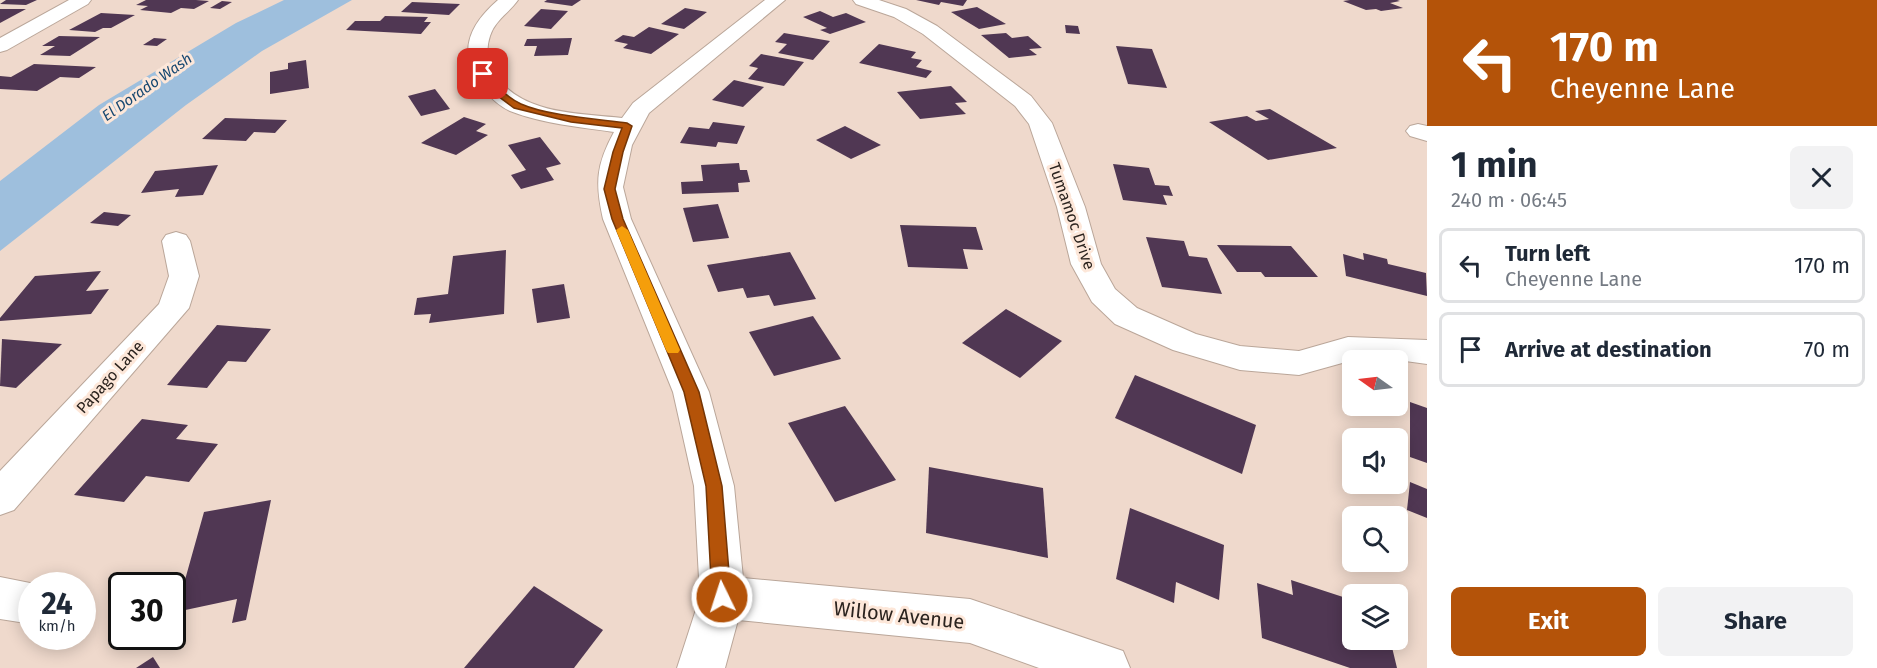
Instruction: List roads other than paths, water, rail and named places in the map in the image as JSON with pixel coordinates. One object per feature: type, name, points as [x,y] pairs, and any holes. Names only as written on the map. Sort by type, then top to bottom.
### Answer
[{"type":"street","points":[[0,46],[82,0]]},
{"type":"street","points":[[509,0],[493,13],[478,38],[476,58],[494,89],[517,106],[571,119],[627,126]]},
{"type":"street","points":[[701,668],[722,597],[714,486],[691,392],[617,219],[610,189],[618,152],[627,126],[641,108],[776,0]]},
{"type":"street","name":"Tumamoc Drive","points":[[862,0],[900,13],[930,30],[1023,101],[1040,123],[1071,207],[1086,264],[1103,295],[1126,316],[1185,342],[1240,358],[1299,363],[1348,349],[1427,352]]},
{"type":"street","name":"Papago Lane","points":[[0,498],[173,308],[184,276],[176,241]]},
{"type":"street","name":"Willow Avenue","points":[[722,597],[970,621],[1106,668]]},
{"type":"street","points":[[0,598],[18,601]]},
{"type":"water","name":"El Dorado Wash","points":[[284,0],[352,0],[262,51],[186,105],[0,251],[0,181],[99,105],[236,23]]}]
